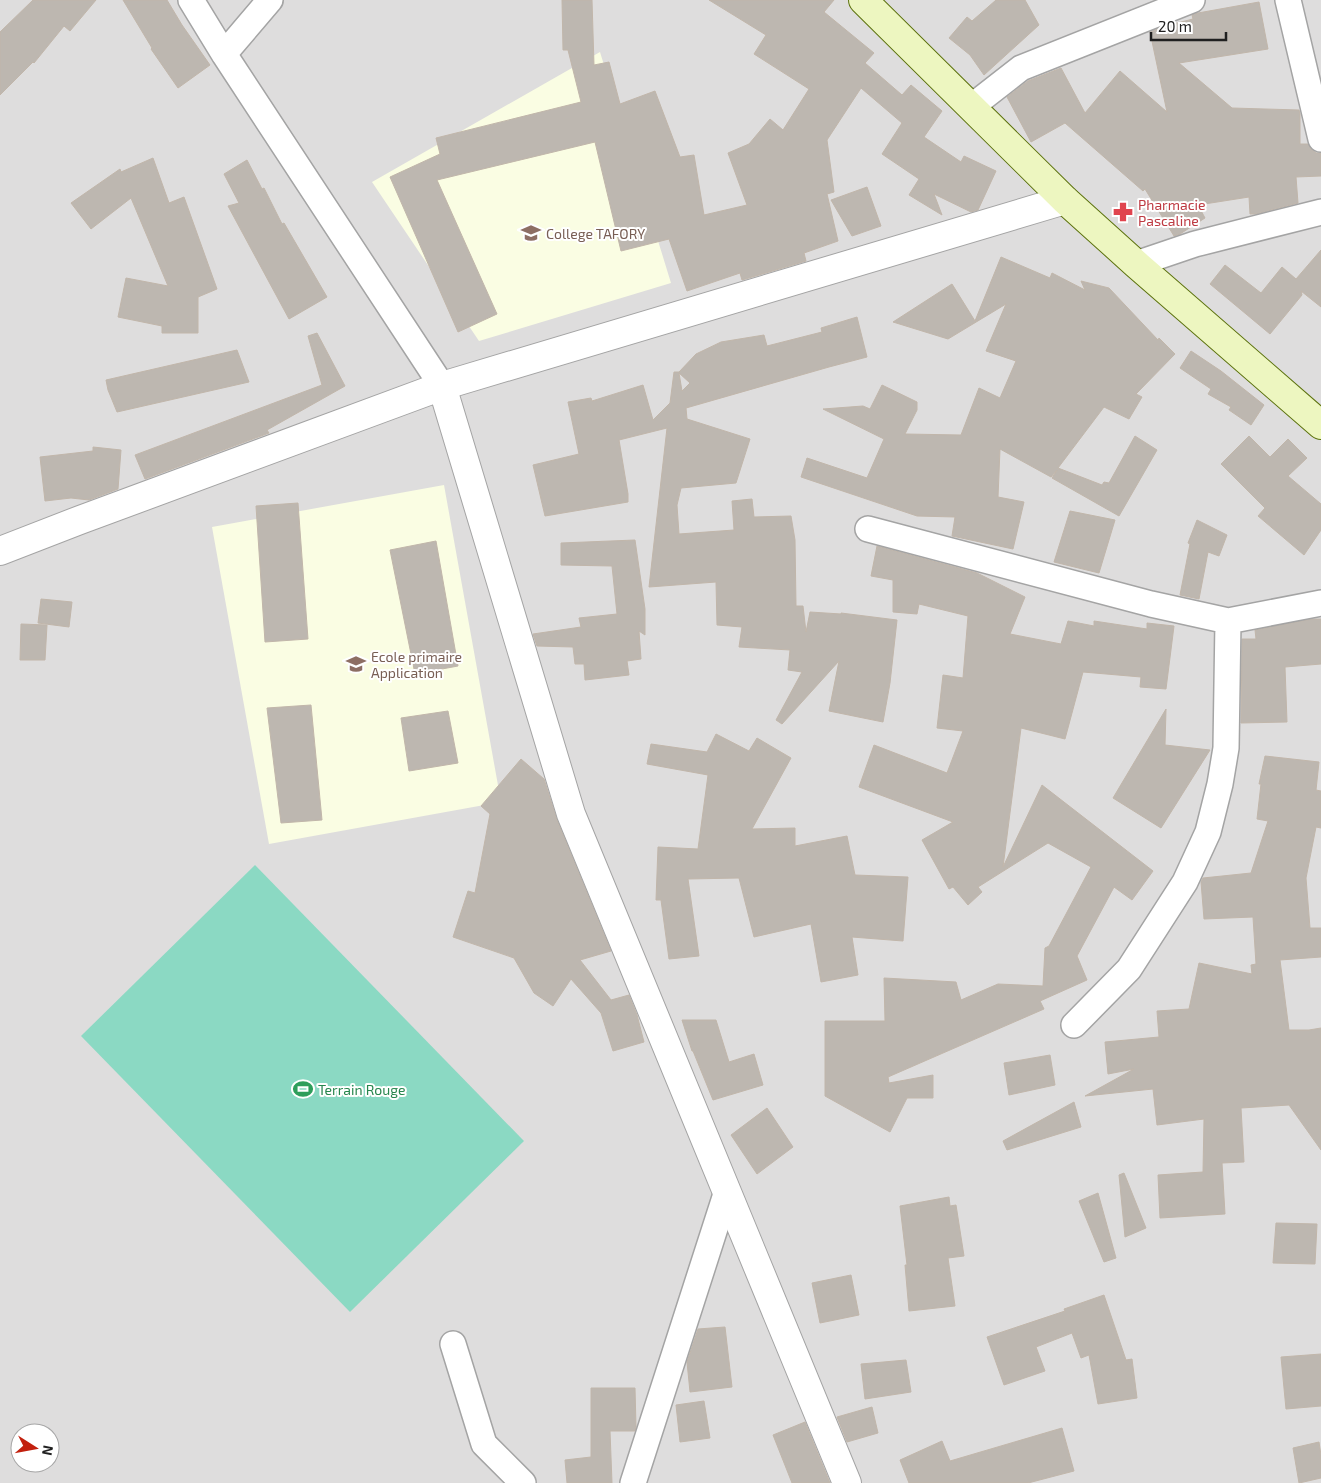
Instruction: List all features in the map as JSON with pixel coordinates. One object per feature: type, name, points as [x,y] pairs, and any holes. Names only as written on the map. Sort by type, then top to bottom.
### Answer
[{"type":"main road","points":[[863,0],[1065,200],[1321,425]]},
{"type":"street","points":[[191,0],[224,54],[442,386],[571,814],[847,1483]]},
{"type":"street","points":[[224,54],[270,0]]},
{"type":"street","points":[[971,107],[1021,68],[1192,0]]},
{"type":"street","points":[[1288,0],[1321,139]]},
{"type":"street","points":[[0,551],[442,386],[1065,200]]},
{"type":"street","points":[[1136,264],[1195,244],[1321,212]]},
{"type":"street","points":[[868,529],[1151,604],[1228,621],[1321,602]]},
{"type":"street","points":[[1074,1025],[1129,969],[1184,882],[1208,832],[1220,784],[1226,748],[1228,621]]},
{"type":"street","points":[[632,1483],[727,1191]]},
{"type":"street","points":[[453,1344],[484,1444],[523,1483]]},
{"type":"shaded area","points":[[0,0],[1321,0],[1321,1483],[0,1483]]},
{"type":"shaded area","name":"College TAFORY","points":[[600,52],[671,283],[479,341],[372,182]]},
{"type":"shaded area","name":"Ecole primaire Application","points":[[444,485],[501,802],[269,844],[212,527]]},
{"type":"green space","name":"Terrain Rouge","points":[[255,865],[524,1141],[350,1312],[81,1036]]},
{"type":"building","points":[[33,0],[96,0],[70,31],[64,26],[34,63],[0,95],[0,32]]},
{"type":"building","points":[[123,0],[167,0],[210,65],[178,88],[151,49]]},
{"type":"building","points":[[562,0],[592,0],[594,65],[609,62],[620,104],[655,91],[680,157],[694,155],[704,215],[747,205],[728,153],[749,144],[770,119],[783,130],[809,89],[754,54],[766,35],[709,0],[834,0],[824,12],[874,53],[865,63],[902,95],[911,85],[942,111],[924,137],[961,162],[964,156],[996,171],[978,210],[971,212],[934,194],[942,215],[909,195],[919,179],[882,154],[902,123],[861,88],[827,140],[834,192],[827,194],[838,241],[804,253],[806,261],[742,280],[740,273],[687,291],[669,239],[621,251],[595,142],[437,180],[497,314],[458,332],[390,177],[440,154],[436,138],[581,102],[568,50],[563,50]]},
{"type":"building","points":[[996,0],[1025,0],[1039,25],[984,75],[970,55],[949,38],[967,17],[972,21]]},
{"type":"building","points":[[1259,2],[1268,49],[1179,63],[1232,108],[1299,110],[1300,144],[1308,144],[1316,153],[1321,153],[1321,176],[1296,177],[1298,203],[1256,214],[1250,214],[1249,197],[1198,205],[1205,218],[1174,236],[1145,189],[1143,191],[1065,123],[1031,142],[1007,97],[1028,81],[1061,68],[1085,113],[1120,71],[1167,112],[1150,32],[1193,19],[1192,15],[1198,13]]},
{"type":"building","points":[[153,158],[169,203],[184,197],[217,289],[198,297],[198,333],[162,333],[162,326],[118,317],[126,278],[168,286],[131,198],[91,229],[71,203],[120,169],[121,172]]},
{"type":"building","points":[[247,160],[282,224],[284,223],[327,297],[289,319],[228,206],[239,203],[224,174]]},
{"type":"building","points":[[867,187],[881,226],[852,236],[831,200]]},
{"type":"building","points":[[1321,250],[1321,307],[1301,291],[1302,295],[1270,334],[1210,284],[1225,265],[1261,293],[1282,267],[1296,279]]},
{"type":"building","points":[[1001,257],[1050,278],[1052,273],[1085,290],[1081,281],[1109,288],[1158,340],[1159,338],[1175,354],[1136,394],[1142,397],[1129,419],[1104,407],[1058,468],[1102,485],[1104,482],[1109,483],[1135,436],[1157,450],[1119,516],[1052,478],[1057,470],[1051,477],[1000,449],[998,497],[1024,502],[1013,549],[952,536],[955,517],[917,516],[801,477],[807,458],[867,478],[884,439],[823,409],[863,406],[870,409],[882,385],[917,402],[917,410],[905,434],[961,435],[979,388],[1000,398],[1016,361],[986,351],[1006,304],[948,339],[893,322],[952,284],[975,321]]},
{"type":"building","points":[[857,317],[867,357],[686,408],[687,419],[750,439],[736,483],[681,488],[677,505],[679,534],[734,530],[732,501],[752,499],[754,517],[791,516],[795,540],[796,606],[803,606],[806,632],[810,612],[841,613],[897,620],[890,683],[883,722],[829,711],[839,661],[782,724],[776,720],[802,672],[788,670],[790,650],[739,647],[742,627],[717,625],[716,582],[649,587],[667,428],[619,440],[628,502],[545,516],[533,465],[579,454],[568,402],[591,398],[592,401],[643,385],[653,420],[670,403],[674,372],[679,372],[696,354],[721,342],[764,335],[767,346],[822,332],[821,328]],"holes":[[[679,373],[690,383],[682,391]]]},
{"type":"building","points":[[317,333],[345,386],[267,430],[269,433],[145,479],[135,455],[322,385],[308,336]]},
{"type":"building","points":[[237,350],[249,382],[117,412],[106,380]]},
{"type":"building","points":[[1191,351],[1221,371],[1264,405],[1251,425],[1229,410],[1231,407],[1208,394],[1211,389],[1180,368]]},
{"type":"building","points":[[1249,436],[1270,457],[1288,439],[1307,458],[1288,476],[1321,504],[1321,530],[1304,555],[1258,516],[1265,508],[1221,464]]},
{"type":"building","points":[[93,447],[121,450],[118,489],[89,500],[71,498],[45,501],[40,457],[93,451]]},
{"type":"building","points":[[298,503],[308,639],[265,642],[256,506]]},
{"type":"building","points":[[1070,511],[1115,520],[1099,573],[1054,562]]},
{"type":"building","points":[[1197,520],[1227,535],[1219,556],[1208,552],[1199,599],[1180,595],[1190,544],[1188,543]]},
{"type":"building","points":[[635,540],[645,609],[645,635],[639,631],[641,659],[627,661],[629,675],[585,680],[584,664],[575,664],[573,647],[537,646],[533,634],[581,627],[579,618],[617,614],[612,566],[561,565],[561,543]]},
{"type":"building","points":[[436,541],[458,666],[415,674],[390,550]]},
{"type":"building","points":[[877,546],[977,573],[1025,597],[1010,634],[1061,644],[1068,621],[1094,626],[1094,621],[1147,629],[1147,623],[1174,626],[1166,689],[1140,687],[1141,677],[1083,672],[1065,739],[1021,728],[1003,867],[1042,785],[1153,871],[1132,900],[1114,887],[1077,956],[1087,980],[1040,1001],[1044,1009],[888,1077],[889,1083],[933,1075],[933,1098],[907,1098],[890,1132],[825,1096],[825,1021],[885,1021],[884,978],[956,982],[961,1000],[998,984],[1043,986],[1045,948],[1049,946],[1091,867],[1048,843],[978,887],[982,892],[968,905],[953,887],[949,889],[922,840],[953,822],[859,787],[874,745],[947,773],[963,731],[937,728],[943,675],[963,678],[968,616],[919,604],[917,614],[893,612],[893,580],[871,576]]},
{"type":"building","points":[[41,599],[72,602],[69,627],[38,623]]},
{"type":"building","points":[[1321,619],[1321,664],[1285,667],[1287,722],[1241,723],[1242,639],[1256,639],[1255,630]]},
{"type":"building","points":[[21,624],[47,625],[45,660],[20,660]]},
{"type":"building","points":[[311,705],[322,820],[281,823],[267,708]]},
{"type":"building","points":[[1166,709],[1165,745],[1210,750],[1161,828],[1113,798]]},
{"type":"building","points":[[448,711],[458,763],[409,771],[401,718]]},
{"type":"building","points":[[716,734],[749,751],[757,738],[791,758],[752,829],[795,828],[795,846],[847,836],[855,875],[908,877],[903,941],[852,937],[858,975],[821,982],[811,924],[754,937],[739,878],[688,879],[699,956],[669,959],[661,900],[656,900],[658,847],[698,849],[708,775],[647,764],[651,744],[707,752]]},
{"type":"building","points":[[1265,756],[1319,762],[1316,790],[1321,791],[1321,828],[1316,827],[1306,878],[1310,928],[1321,928],[1321,957],[1280,960],[1289,1030],[1321,1028],[1321,1150],[1289,1105],[1241,1108],[1244,1162],[1222,1163],[1225,1214],[1160,1218],[1158,1175],[1203,1172],[1204,1119],[1157,1125],[1153,1089],[1085,1096],[1134,1069],[1108,1074],[1105,1042],[1159,1037],[1157,1011],[1189,1009],[1199,963],[1252,974],[1251,965],[1256,964],[1253,917],[1204,919],[1201,882],[1203,878],[1251,873],[1268,821],[1257,819],[1261,784],[1259,784]]},
{"type":"building","points":[[521,759],[544,779],[557,820],[611,951],[580,960],[611,1000],[629,995],[637,1015],[644,1042],[613,1051],[601,1013],[571,979],[553,1006],[534,993],[514,958],[453,937],[468,891],[475,893],[490,814],[481,806]]},
{"type":"building","points":[[682,1020],[716,1020],[729,1062],[754,1054],[763,1085],[713,1100],[692,1051]]},
{"type":"building","points":[[1050,1055],[1055,1085],[1009,1095],[1004,1063]]},
{"type":"building","points":[[1074,1102],[1081,1127],[1007,1150],[1003,1141]]},
{"type":"building","points":[[767,1108],[793,1147],[757,1174],[731,1135]]},
{"type":"building","points":[[1124,1173],[1146,1228],[1125,1237],[1119,1175]]},
{"type":"building","points":[[1098,1193],[1116,1258],[1104,1262],[1079,1201]]},
{"type":"building","points":[[949,1197],[950,1206],[956,1205],[964,1256],[948,1258],[955,1306],[909,1311],[905,1265],[907,1265],[900,1206]]},
{"type":"building","points":[[1276,1223],[1317,1224],[1315,1264],[1273,1263]]},
{"type":"building","points":[[851,1275],[859,1315],[820,1323],[812,1283]]},
{"type":"building","points":[[1104,1295],[1126,1360],[1132,1359],[1137,1398],[1098,1404],[1089,1355],[1081,1358],[1072,1333],[1036,1347],[1045,1371],[1004,1385],[987,1337],[1065,1311],[1064,1309]]},
{"type":"building","points":[[725,1327],[732,1387],[690,1392],[687,1362],[698,1329]]},
{"type":"building","points":[[1321,1354],[1321,1406],[1286,1409],[1281,1357]]},
{"type":"building","points":[[906,1360],[911,1392],[865,1399],[861,1364]]},
{"type":"building","points":[[591,1388],[635,1388],[635,1431],[610,1431],[612,1483],[567,1483],[565,1460],[591,1457]]},
{"type":"building","points":[[704,1401],[710,1438],[680,1442],[676,1405]]},
{"type":"building","points":[[872,1407],[878,1433],[847,1442],[837,1417]]},
{"type":"building","points":[[805,1422],[830,1483],[792,1483],[773,1435]]},
{"type":"building","points":[[1062,1428],[1074,1471],[1028,1483],[909,1483],[900,1460],[942,1441],[950,1461]]},
{"type":"building","points":[[1319,1442],[1321,1478],[1299,1483],[1293,1448]]},
{"type":"place","name":"Pharmacie Pascaline","points":[[1123,212]]},
{"type":"place","name":"College TAFORY","points":[[531,233]]},
{"type":"place","name":"Ecole primaire Application","points":[[356,664]]},
{"type":"place","name":"Terrain Rouge","points":[[303,1089]]}]
